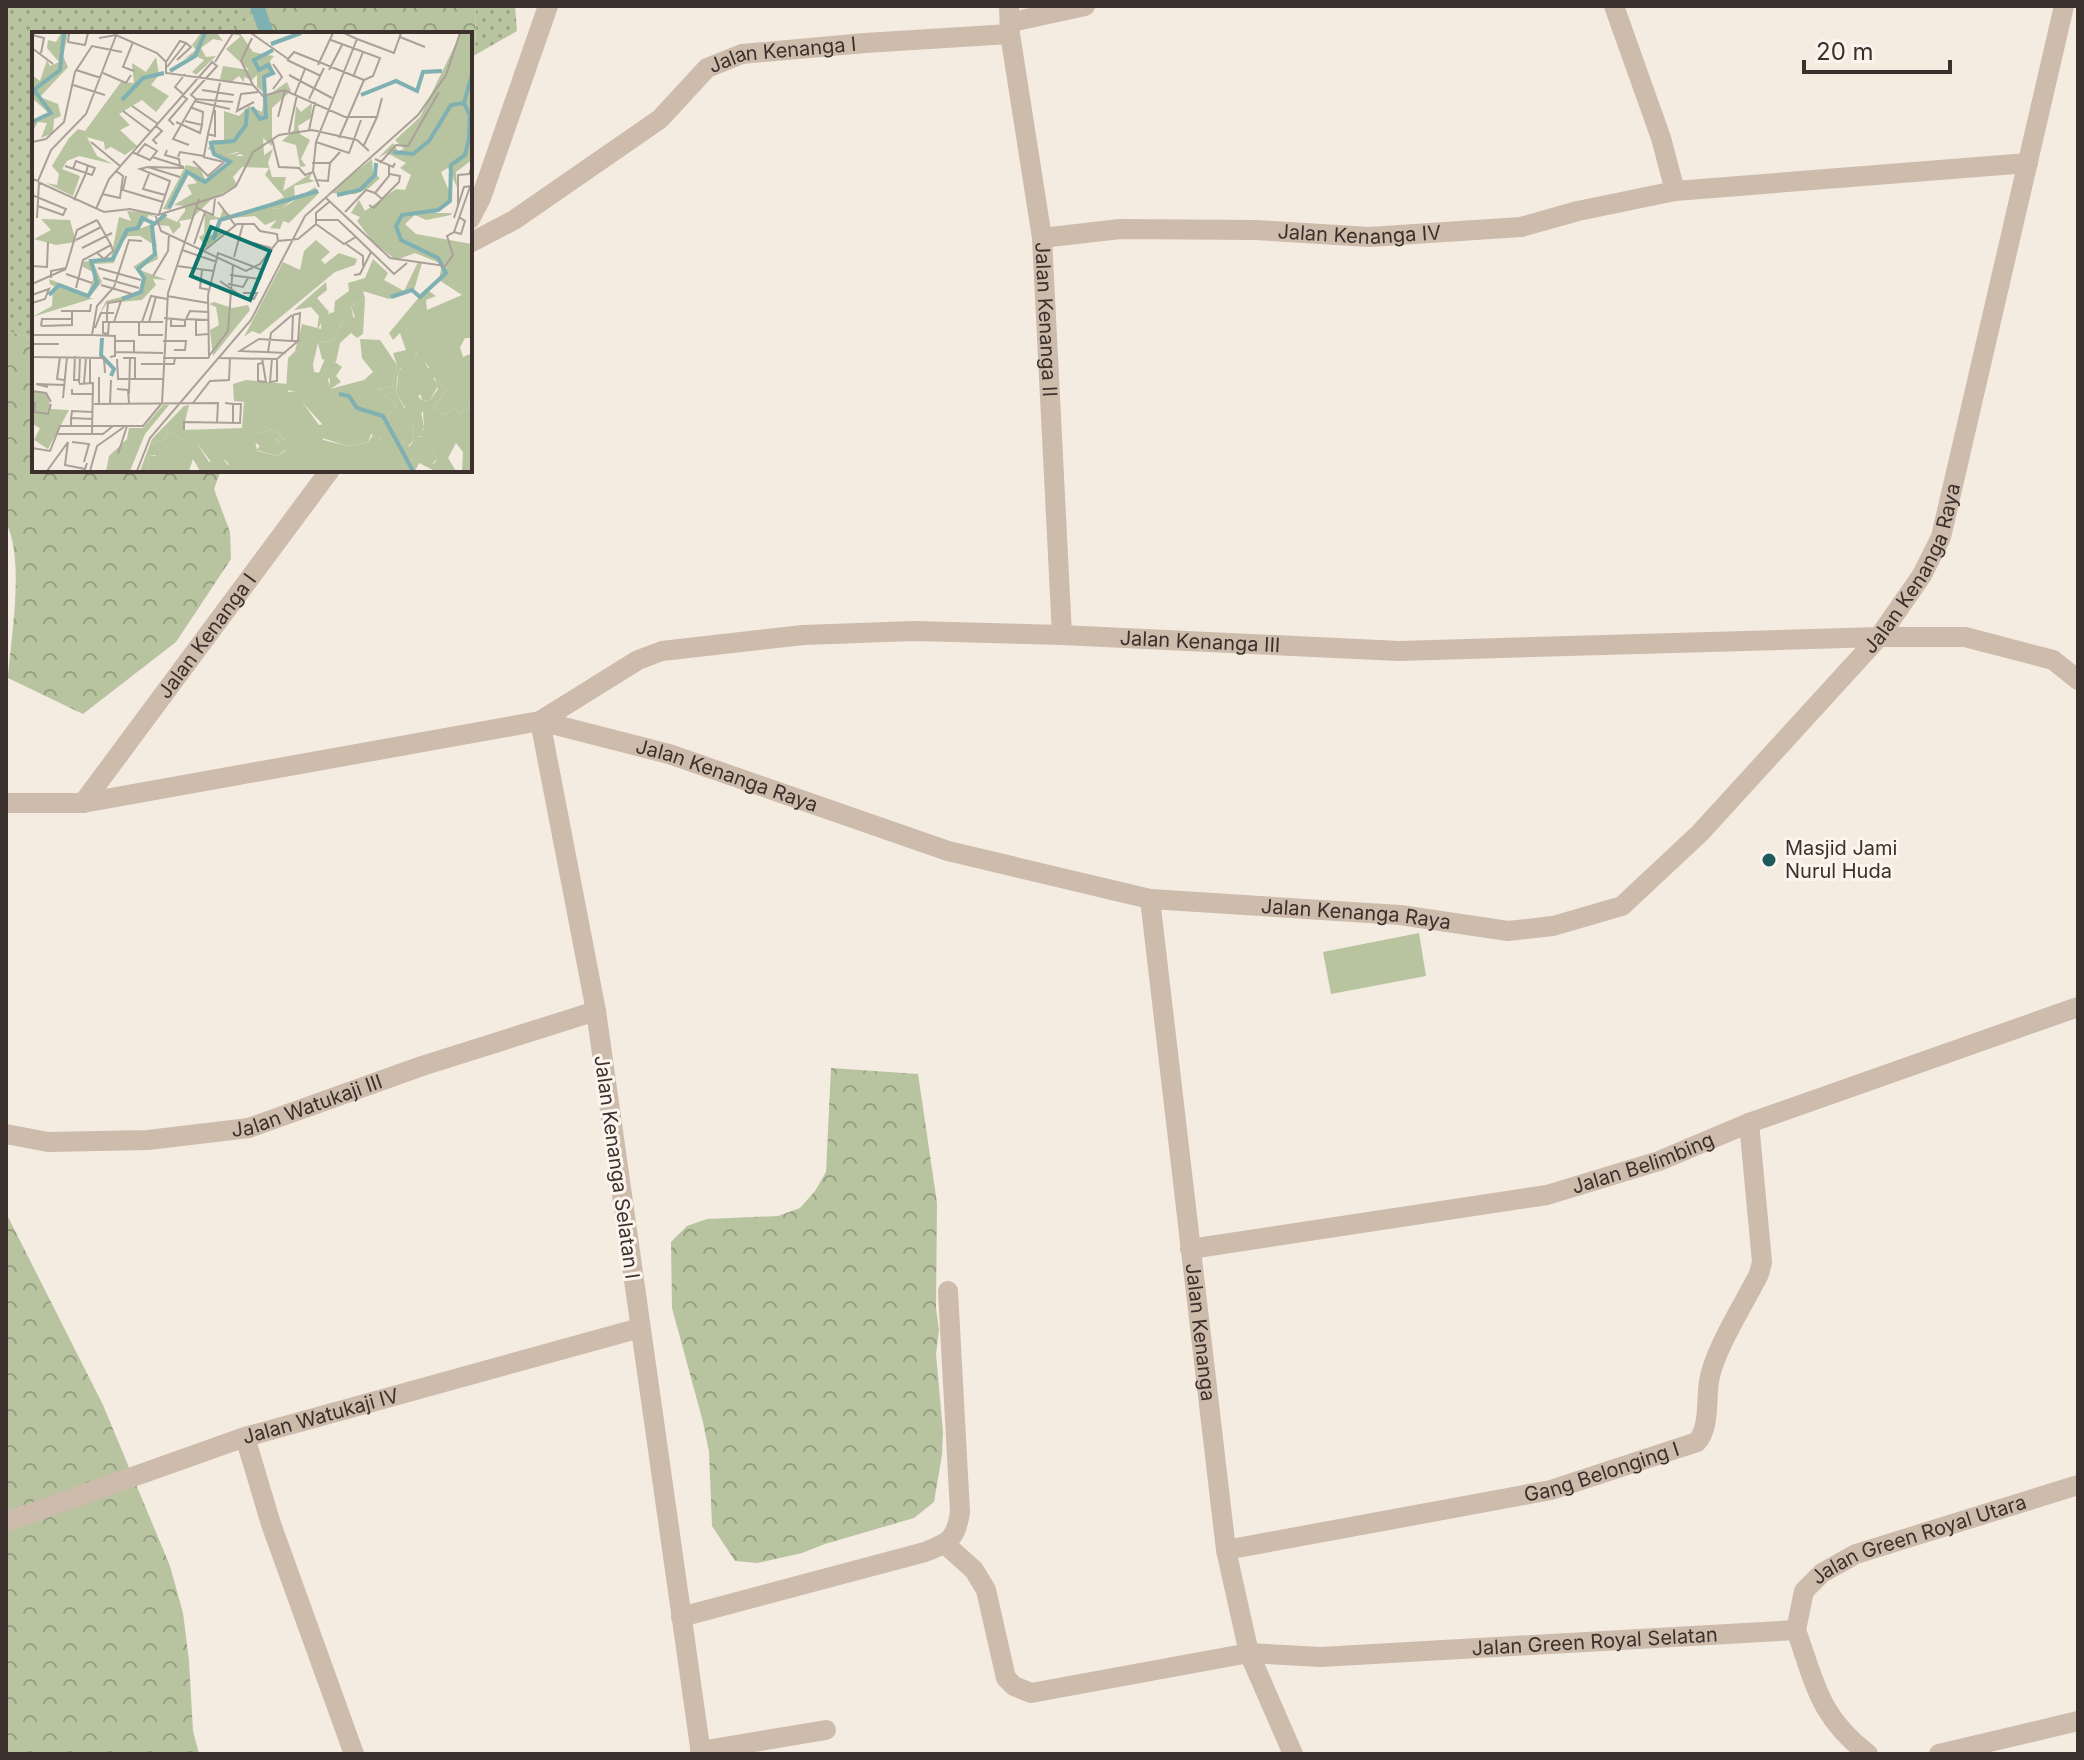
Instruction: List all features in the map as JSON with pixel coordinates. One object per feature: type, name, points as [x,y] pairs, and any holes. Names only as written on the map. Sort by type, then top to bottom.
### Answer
[{"type":"street","points":[[472,215],[481,198],[548,6]]},
{"type":"street","points":[[1010,21],[1085,6]]},
{"type":"street","points":[[1614,6],[1661,138],[1675,191]]},
{"type":"street","name":"Jalan Kenanga Raya","points":[[6,803],[83,803],[540,721],[669,754],[948,851],[1150,899],[1400,915],[1508,931],[1553,926],[1622,906],[1700,833],[1879,637],[1922,575],[1941,537],[2064,6]]},
{"type":"street","name":"Jalan Kenanga II","points":[[1010,21],[1042,238],[1062,635]]},
{"type":"street","name":"Jalan Kenanga I","points":[[472,242],[514,220],[660,119],[707,68],[742,54],[865,43],[1010,21]]},
{"type":"street","name":"Jalan Kenanga IV","points":[[1042,238],[1120,229],[1256,230],[1369,237],[1521,227],[1578,211],[1675,191],[2028,163]]},
{"type":"street","name":"Jalan Kenanga I","points":[[83,803],[329,472]]},
{"type":"street","name":"Jalan Kenanga III","points":[[540,721],[638,660],[662,651],[803,635],[914,631],[1399,651],[1879,637]]},
{"type":"street","points":[[1879,637],[1965,637],[2053,660],[2078,680]]},
{"type":"street","name":"Jalan Kenanga Selatan I","points":[[540,721],[596,1011],[700,1753]]},
{"type":"street","name":"Jalan Kenanga","points":[[1150,899],[1226,1550],[1249,1653],[1293,1754]]},
{"type":"street","name":"Jalan Belimbing","points":[[1190,1249],[1547,1195],[1659,1161],[1749,1123],[2078,1007]]},
{"type":"street","name":"Jalan Watukaji III","points":[[6,1134],[48,1142],[134,1140],[249,1128],[422,1066],[596,1011]]},
{"type":"street","name":"Gang Belonging I","points":[[1226,1550],[1551,1490],[1697,1442],[1704,1431],[1709,1379],[1714,1362],[1759,1274],[1762,1262],[1749,1123]]},
{"type":"street","points":[[681,1617],[925,1552],[945,1544],[957,1532],[960,1512],[948,1291]]},
{"type":"street","name":"Jalan Watukaji IV","points":[[6,1522],[245,1437],[640,1328]]},
{"type":"street","points":[[245,1437],[271,1524],[354,1754]]},
{"type":"street","name":"Jalan Green Royal Utara","points":[[1796,1630],[1804,1591],[1822,1573],[1856,1554],[2078,1485]]},
{"type":"street","name":"Jalan Green Royal Selatan","points":[[945,1544],[974,1570],[986,1590],[1006,1678],[1014,1686],[1031,1693],[1249,1653],[1321,1657],[1796,1630]]},
{"type":"street","points":[[1796,1630],[1822,1705],[1844,1736],[1868,1754]]},
{"type":"street","points":[[1939,1754],[2078,1721]]},
{"type":"street","points":[[700,1753],[826,1730]]},
{"type":"green space","points":[[6,6],[279,6],[220,32],[32,32],[32,338],[6,331]]},
{"type":"green space","points":[[279,6],[476,6],[475,55],[472,57],[472,32],[220,32]]},
{"type":"green space","points":[[476,6],[515,6],[517,31],[475,55]]},
{"type":"green space","points":[[6,331],[32,338],[32,472],[220,472],[214,489],[230,532],[231,559],[176,642],[83,714],[8,678],[16,577],[12,538],[6,522]]},
{"type":"green space","points":[[1419,933],[1426,976],[1331,994],[1323,952]]},
{"type":"green space","points":[[831,1068],[918,1074],[937,1203],[936,1308],[939,1330],[936,1354],[943,1432],[934,1502],[914,1518],[802,1553],[757,1563],[735,1561],[712,1526],[709,1452],[672,1308],[671,1242],[687,1226],[707,1219],[778,1216],[800,1208],[826,1172]]},
{"type":"green space","points":[[6,1213],[103,1405],[170,1566],[183,1613],[193,1731],[199,1754],[8,1754]]},
{"type":"waterway","points":[[257,6],[266,32]]},
{"type":"place","name":"Masjid Jami Nurul Huda","points":[[1769,860]]}]
